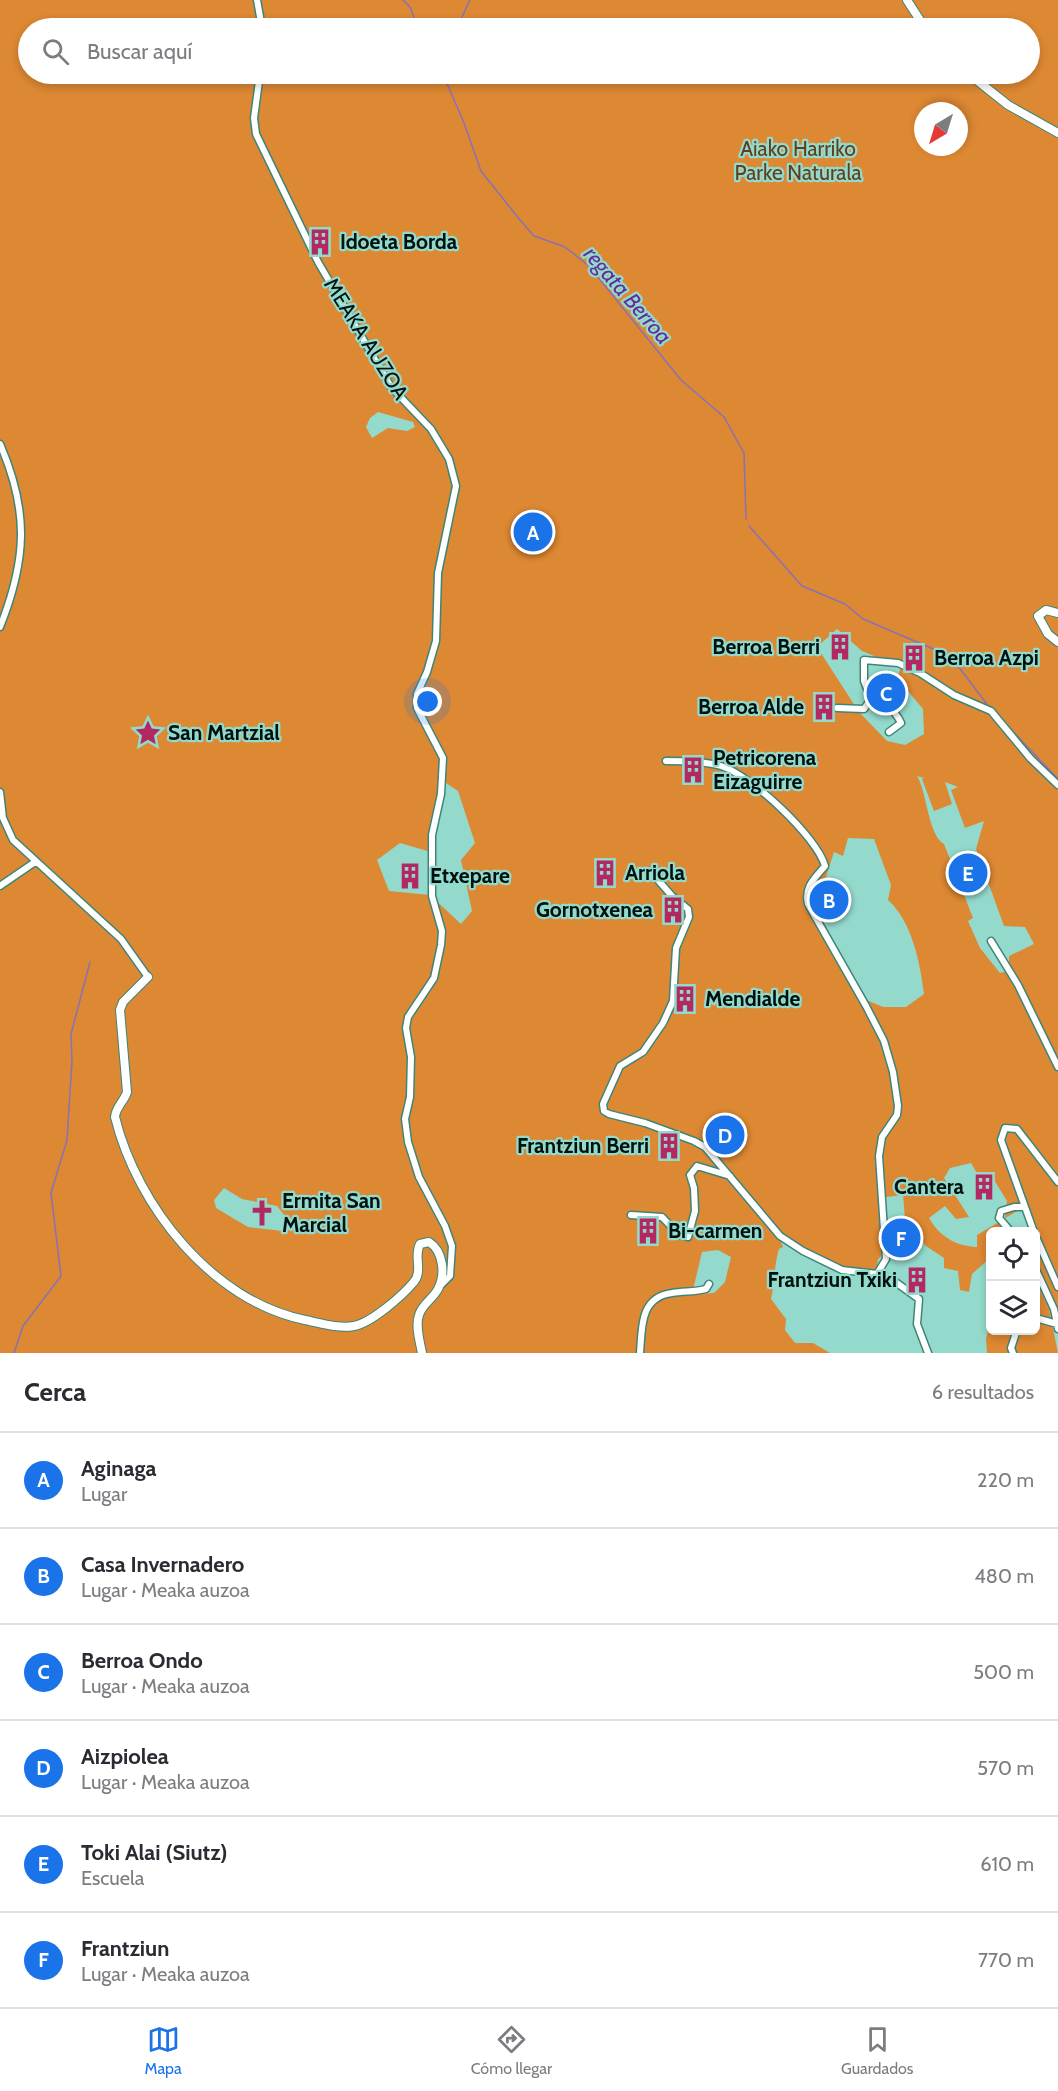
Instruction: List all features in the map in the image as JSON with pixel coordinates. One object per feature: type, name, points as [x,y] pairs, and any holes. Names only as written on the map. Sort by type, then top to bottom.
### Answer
[{"type":"street","points":[[257,0],[260,18]]},
{"type":"street","points":[[907,0],[918,18]]},
{"type":"street","name":"MEAKA AUZOA","points":[[259,84],[254,118],[256,134],[299,227],[392,387],[430,429],[449,459],[456,486],[438,573],[436,642],[427,672],[417,694],[417,708],[443,758],[441,794],[432,835],[432,896],[442,931],[441,945],[434,978],[408,1017],[406,1028],[411,1057],[410,1097],[405,1119],[408,1142],[419,1177],[445,1226],[452,1246],[450,1276],[439,1287]]},
{"type":"street","points":[[982,84],[1008,105],[1058,133]]},
{"type":"street","points":[[0,444],[14,476],[22,517],[16,580],[0,627]]},
{"type":"street","points":[[1058,613],[1046,610],[1038,616],[1048,634],[1058,642]]},
{"type":"street","points":[[889,732],[901,723],[887,706],[871,699],[864,681],[864,660],[898,663],[920,673],[954,695],[991,711],[1030,758],[1058,785]]},
{"type":"street","points":[[837,708],[864,709],[871,699]]},
{"type":"street","points":[[666,761],[722,766],[748,782],[802,828],[823,858],[825,866],[809,885],[806,894],[808,904],[848,971],[884,1041],[893,1072],[898,1106],[897,1115],[882,1137],[879,1156],[886,1259],[877,1275]]},
{"type":"street","points":[[0,792],[3,818],[14,840],[35,862],[121,939],[148,977],[123,1002],[120,1010],[127,1092],[125,1098],[115,1109],[115,1117],[132,1170],[185,1246],[221,1281],[255,1304],[286,1317],[340,1327],[364,1323],[413,1283],[419,1270],[417,1250],[423,1242],[433,1245],[439,1252],[442,1267],[439,1287],[424,1304],[417,1319],[422,1353]]},
{"type":"street","points":[[0,886],[35,862]]},
{"type":"street","points":[[650,871],[672,896],[688,909],[689,916],[676,948],[673,1000],[663,1023],[643,1052],[620,1066],[603,1104],[604,1111],[645,1123],[705,1147],[780,1236],[828,1266],[857,1274],[877,1275],[894,1281],[919,1299],[917,1324],[928,1353]]},
{"type":"street","points":[[991,941],[1018,986],[1058,1067]]},
{"type":"street","points":[[1032,1227],[1001,1140],[1005,1128],[1017,1129],[1058,1182]]},
{"type":"street","points":[[631,1215],[662,1217],[679,1235],[688,1237],[695,1212],[694,1188],[690,1175],[693,1169],[697,1166],[730,1176]]},
{"type":"street","points":[[1007,1227],[999,1218],[1001,1211],[1025,1207]]},
{"type":"street","points":[[1040,1248],[1058,1287]]},
{"type":"street","points":[[1040,1280],[1054,1309],[1057,1326],[1040,1320]]},
{"type":"street","points":[[640,1353],[642,1320],[652,1301],[669,1293],[706,1289],[709,1284]]},
{"type":"street","points":[[1012,1353],[1011,1348],[1015,1335]]},
{"type":"green space","name":"Aiako Harriko Parke Naturala","points":[[0,0],[1058,0],[1058,1329],[1054,1309],[1040,1279],[1040,1227],[1028,1227],[1025,1207],[1005,1218],[1007,1201],[989,1172],[979,1177],[971,1163],[950,1168],[944,1178],[969,1217],[956,1219],[945,1206],[929,1218],[943,1235],[969,1246],[977,1247],[977,1235],[986,1230],[986,1262],[972,1274],[969,1292],[960,1290],[958,1271],[944,1268],[944,1258],[926,1246],[905,1219],[903,1195],[878,1198],[882,1256],[878,1259],[877,1267],[873,1271],[842,1269],[779,1237],[783,1247],[779,1249],[777,1255],[771,1299],[786,1319],[785,1330],[795,1343],[813,1343],[830,1353],[0,1353]],"holes":[[[378,412],[413,422],[415,427],[407,431],[388,428],[372,438],[366,427],[370,418]],[[837,629],[862,651],[901,667],[897,678],[923,709],[924,734],[905,745],[887,741],[859,712],[817,647]],[[917,776],[924,778],[922,779],[934,811],[952,804],[945,782],[958,787],[951,790],[965,828],[984,821],[976,849],[1004,926],[1025,927],[1034,944],[1009,956],[1009,971],[1000,973],[980,948],[968,921],[973,918],[944,844],[934,832]],[[446,783],[458,791],[475,843],[461,860],[472,911],[461,924],[430,895],[389,891],[377,860],[400,843],[431,852]],[[848,838],[874,839],[891,885],[888,900],[903,919],[914,943],[924,994],[906,1007],[883,1007],[864,999],[812,906],[815,892],[824,883],[834,852],[843,856]],[[224,1188],[242,1199],[277,1206],[289,1221],[283,1231],[248,1227],[216,1208],[214,1200]],[[718,1250],[731,1257],[725,1282],[714,1293],[664,1296],[655,1301],[644,1320],[643,1312],[662,1293],[693,1290],[702,1252]]]},
{"type":"green space","points":[[999,1222],[1002,1227],[991,1227]]},
{"type":"green space","points":[[1040,1290],[1049,1309],[1058,1353],[987,1353],[987,1335],[1040,1335]]},
{"type":"waterway","points":[[403,0],[410,7],[414,18]]},
{"type":"waterway","name":"regata Berroa","points":[[461,18],[470,0]]},
{"type":"waterway","name":"regata Berroa","points":[[447,84],[481,171],[520,220],[534,236],[565,247],[589,266],[681,380],[724,417],[744,453],[746,519]]},
{"type":"waterway","name":"regata Berroa","points":[[749,526],[802,586],[845,604],[863,619],[945,654],[955,662],[989,707]]},
{"type":"waterway","name":"regata Berroa","points":[[1001,719],[1058,779]]},
{"type":"waterway","points":[[14,1353],[23,1326],[61,1276],[51,1193],[67,1140],[72,1061],[71,1034],[90,962]]},
{"type":"place","name":"Idoeta Borda","points":[[320,242]]},
{"type":"place","name":"Aginaga","points":[[533,532]]},
{"type":"place","name":"Berroa Berri","points":[[840,647]]},
{"type":"place","name":"Berroa Azpi","points":[[914,658]]},
{"type":"place","name":"Berroa Ondo","points":[[886,693]]},
{"type":"place","name":"Berroa Alde","points":[[824,707]]},
{"type":"place","name":"San Martzial","points":[[148,733]]},
{"type":"place","name":"Petricorena Eizaguirre","points":[[693,770]]},
{"type":"place","name":"Arriola","points":[[605,873]]},
{"type":"place","name":"Toki Alai (Siutz)","points":[[968,873]]},
{"type":"place","name":"Etxepare","points":[[410,876]]},
{"type":"place","name":"Casa Invernadero","points":[[829,900]]},
{"type":"place","name":"Gornotxenea","points":[[673,910]]},
{"type":"place","name":"Mendialde","points":[[685,999]]},
{"type":"place","name":"Aizpiolea","points":[[725,1135]]},
{"type":"place","name":"Frantziun Berri","points":[[669,1146]]},
{"type":"place","name":"Cantera","points":[[984,1187]]},
{"type":"place","name":"Ermita San Marcial","points":[[262,1213]]},
{"type":"place","name":"Bi-carmen","points":[[648,1231]]},
{"type":"place","name":"Frantziun","points":[[901,1238]]},
{"type":"place","name":"Frantziun Txiki","points":[[917,1280]]}]
